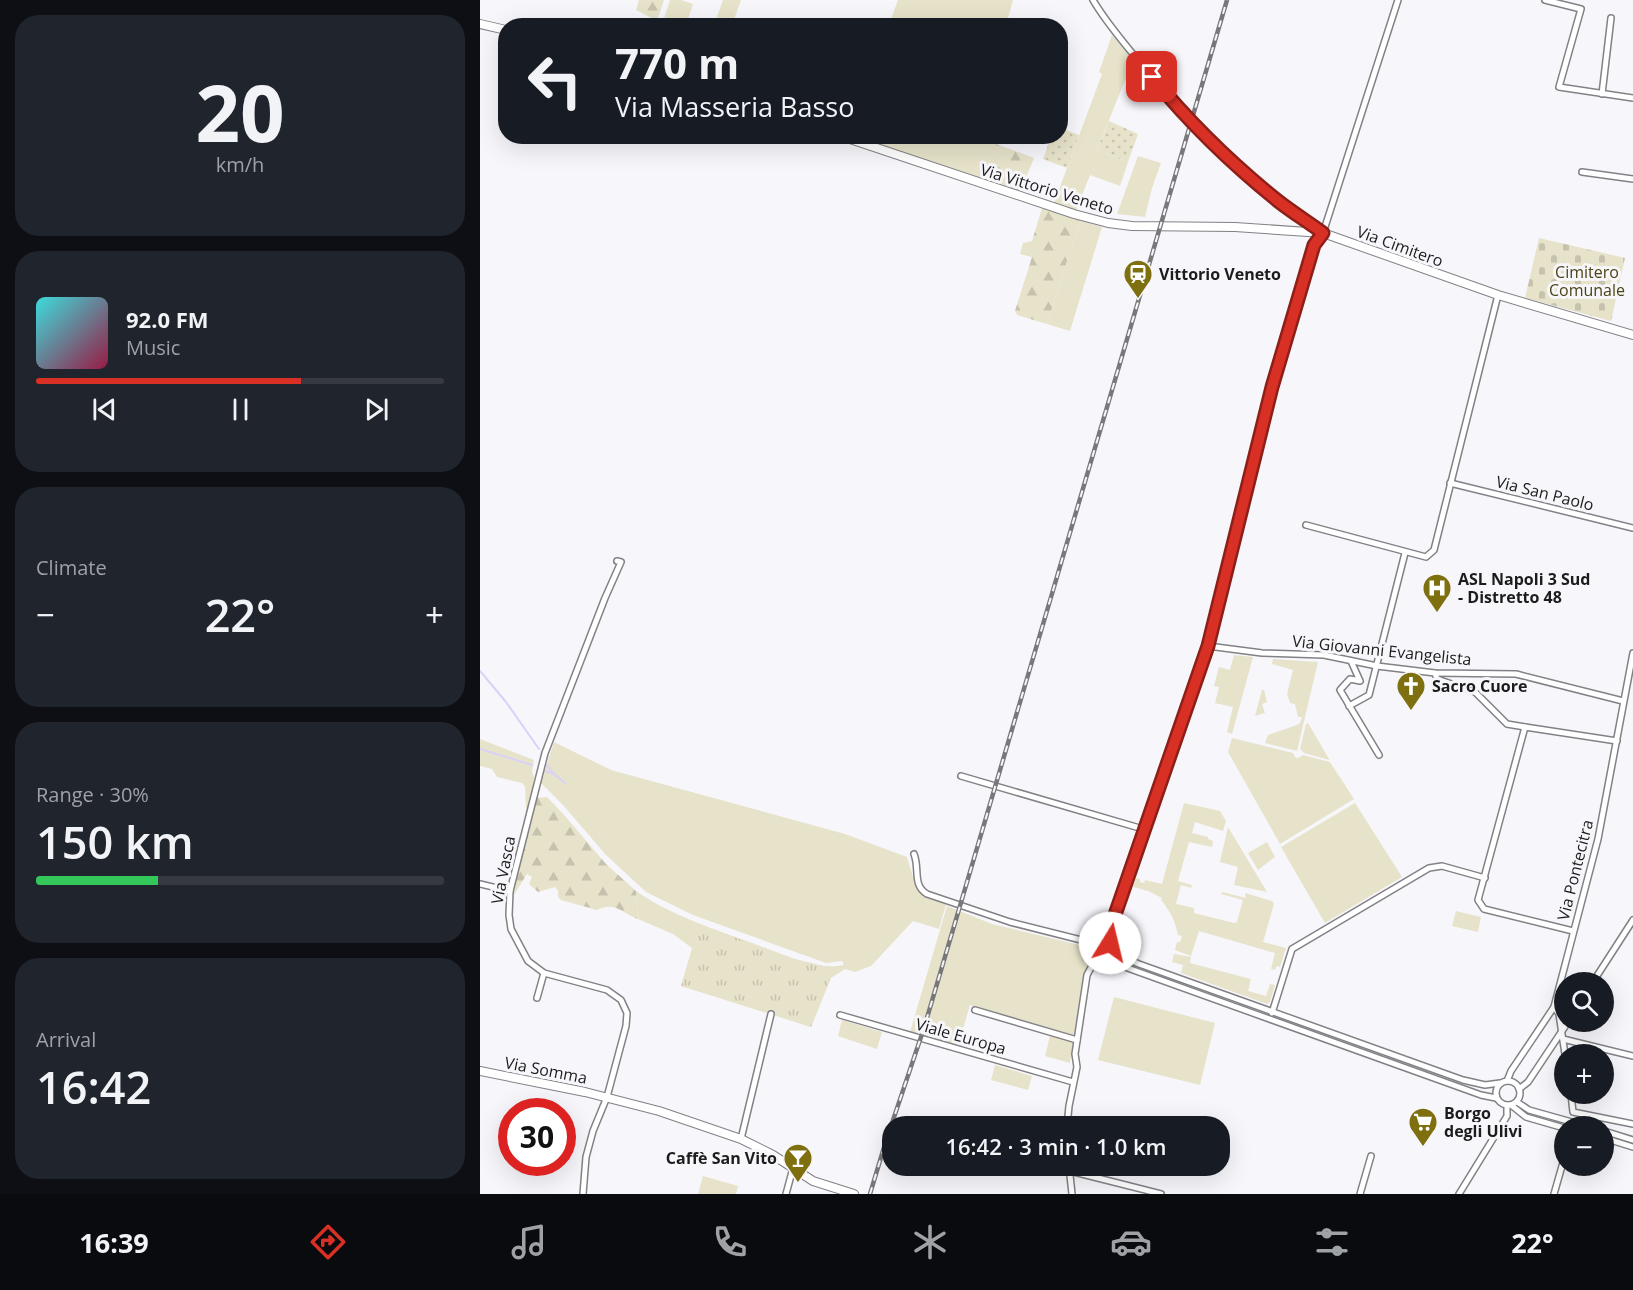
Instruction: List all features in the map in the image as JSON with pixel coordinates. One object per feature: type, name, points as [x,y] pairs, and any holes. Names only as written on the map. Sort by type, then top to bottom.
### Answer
[{"type":"street","points":[[1093,0],[1106,22],[1162,90],[1196,126],[1236,166],[1279,202],[1323,233]]},
{"type":"street","points":[[1068,1116],[1077,1064],[1075,1054],[1087,975],[1103,949],[1208,646],[1274,377],[1314,245],[1323,233],[1398,0]]},
{"type":"street","points":[[1545,0],[1581,9],[1559,87],[1633,98]]},
{"type":"street","points":[[1602,94],[1611,18]]},
{"type":"street","points":[[480,24],[498,28]]},
{"type":"street","name":"Via Vittorio Veneto","points":[[864,144],[1074,214],[1108,223],[1132,226],[1235,227],[1323,233]]},
{"type":"street","points":[[1582,172],[1633,179]]},
{"type":"street","name":"Via Cimitero","points":[[1323,233],[1498,295],[1633,335]]},
{"type":"street","points":[[1305,525],[1426,558],[1434,550],[1498,295]]},
{"type":"street","name":"Via San Paolo","points":[[1450,483],[1633,528]]},
{"type":"street","points":[[1349,706],[1369,695],[1405,552]]},
{"type":"street","name":"Via Vasca","points":[[544,973],[528,961],[511,929],[510,891],[545,753],[621,562],[617,561]]},
{"type":"street","name":"Via Giovanni Evangelista","points":[[1208,646],[1262,653],[1324,655],[1377,666],[1435,673],[1516,674],[1623,701]]},
{"type":"street","name":"Via Pontecitra","points":[[1563,972],[1598,839],[1633,653]]},
{"type":"street","points":[[1351,661],[1360,681],[1350,679],[1340,690],[1379,755]]},
{"type":"street","points":[[1435,673],[1437,679],[1475,692],[1507,724],[1617,741]]},
{"type":"street","points":[[1525,727],[1478,900],[1484,909],[1573,931]]},
{"type":"street","points":[[961,776],[1143,830]]},
{"type":"street","points":[[914,854],[918,882],[920,888],[927,894],[1010,922],[1097,944],[1118,956],[1463,1080],[1485,1085],[1507,1081],[1516,1084],[1520,1095],[1512,1104],[1459,1194]]},
{"type":"street","points":[[1270,1020],[1292,949],[1430,868],[1442,866],[1485,878]]},
{"type":"street","points":[[480,884],[510,891]]},
{"type":"street","points":[[1600,972],[1633,920]]},
{"type":"street","points":[[1109,932],[1110,943],[1118,956]]},
{"type":"street","points":[[1626,932],[1633,934]]},
{"type":"street","points":[[1097,957],[1481,1095],[1497,1098]]},
{"type":"street","points":[[537,998],[544,973],[607,990],[621,1000],[627,1013],[626,1026],[607,1097],[593,1131],[586,1157],[583,1194]]},
{"type":"street","name":"Via Pontecitra","points":[[1507,1081],[1511,1071],[1554,1007]]},
{"type":"street","points":[[975,1010],[1077,1040]]},
{"type":"street","points":[[741,1139],[771,1014]]},
{"type":"street","name":"Viale Europa","points":[[840,1015],[1074,1082]]},
{"type":"street","points":[[1519,1089],[1528,1082],[1561,1032]]},
{"type":"street","points":[[1562,1032],[1564,1044]]},
{"type":"street","points":[[1563,1039],[1633,1056]]},
{"type":"street","name":"Via Somma","points":[[480,1071],[607,1097],[659,1111],[741,1139],[773,1155],[813,1181],[839,1192],[854,1194]]},
{"type":"street","points":[[1500,1083],[1496,1089],[1497,1098],[1502,1104],[1512,1104],[1554,1117]]},
{"type":"street","points":[[1512,1104],[1526,1117],[1554,1125]]},
{"type":"street","points":[[1572,1104],[1573,1112],[1633,1124]]},
{"type":"street","points":[[1614,1134],[1633,1140]]},
{"type":"street","points":[[1614,1141],[1633,1147]]},
{"type":"street","points":[[1360,1194],[1371,1156]]},
{"type":"street","points":[[786,1194],[793,1168]]},
{"type":"street","points":[[1070,1176],[1072,1194]]},
{"type":"street","points":[[1097,1176],[1161,1194]]},
{"type":"street","points":[[1554,1194],[1559,1176]]},
{"type":"green space","points":[[639,0],[664,0],[658,18],[651,18],[636,10]]},
{"type":"green space","points":[[670,0],[681,0],[693,4],[688,18],[664,18]]},
{"type":"green space","points":[[723,0],[741,0],[735,18],[717,18]]},
{"type":"green space","points":[[898,0],[1013,0],[1008,18],[892,18]]},
{"type":"green space","points":[[1112,35],[1133,60],[1097,150],[1128,162],[1120,186],[1090,175],[1076,210],[1054,203],[1102,74],[1099,72]]},
{"type":"green space","points":[[1109,121],[1138,134],[1128,162],[1097,150]]},
{"type":"green space","points":[[1068,131],[1079,135],[1067,168],[1043,159],[1048,144],[1068,144]]},
{"type":"green space","points":[[879,144],[996,144],[982,179]]},
{"type":"green space","points":[[996,144],[1034,158],[1020,192],[982,179]]},
{"type":"green space","points":[[1138,156],[1161,163],[1145,217],[1117,214]]},
{"type":"green space","points":[[1042,208],[1080,220],[1047,324],[1017,315],[1015,311],[1032,257],[1020,254],[1023,243],[1032,241]]},
{"type":"green space","points":[[1080,220],[1102,227],[1070,331],[1047,324]]},
{"type":"green space","name":"Cimitero Comunale","points":[[1539,238],[1625,258],[1611,321],[1525,298]]},
{"type":"green space","points":[[1234,655],[1253,657],[1232,734],[1227,732],[1233,707],[1215,703],[1219,687],[1214,686],[1219,667],[1230,670]]},
{"type":"green space","points":[[1273,659],[1318,662],[1297,751],[1265,743],[1268,735],[1297,725],[1302,717],[1298,717],[1295,704],[1290,703],[1287,694],[1293,670],[1272,664]]},
{"type":"green space","points":[[1262,690],[1264,690],[1267,702],[1262,704],[1265,713],[1255,716]]},
{"type":"green space","points":[[1308,723],[1329,760],[1304,753],[1300,749]]},
{"type":"green space","points":[[1232,738],[1293,753],[1298,758],[1303,755],[1330,762],[1354,799],[1280,844],[1228,752]]},
{"type":"green space","points":[[480,739],[534,760],[529,811],[526,810],[525,787],[522,783],[497,777],[492,769],[480,766]]},
{"type":"green space","points":[[554,742],[611,770],[845,834],[907,857],[917,890],[946,905],[939,929],[913,921],[871,966],[855,972],[845,969],[831,978],[811,1027],[681,986],[692,948],[673,934],[638,919],[636,891],[679,915],[787,957],[822,966],[844,965],[842,961],[826,963],[693,915],[646,892],[606,855],[541,783]]},
{"type":"green space","points":[[547,797],[606,864],[636,891],[638,919],[614,907],[597,910],[561,900],[555,887],[538,892],[529,884],[532,877],[527,874],[514,895],[511,893],[535,798]]},
{"type":"green space","points":[[1184,803],[1220,811],[1226,821],[1223,831],[1195,822],[1192,833],[1208,837],[1213,841],[1212,847],[1189,842],[1178,881],[1192,885],[1191,888],[1181,885],[1176,904],[1194,908],[1194,913],[1234,923],[1237,922],[1243,900],[1221,894],[1222,892],[1246,898],[1245,893],[1272,901],[1274,904],[1263,942],[1286,948],[1280,967],[1277,966],[1275,970],[1271,969],[1275,953],[1199,931],[1191,956],[1175,950],[1182,936],[1178,935],[1174,920],[1161,900],[1162,898],[1133,887],[1136,878],[1144,883],[1145,880],[1162,884]]},
{"type":"green space","points":[[1355,803],[1402,877],[1325,923],[1281,847]]},
{"type":"green space","points":[[1228,827],[1267,892],[1234,885],[1238,867],[1220,862]]},
{"type":"green space","points":[[1267,842],[1275,857],[1258,870],[1248,853]]},
{"type":"green space","points":[[947,906],[992,924],[1092,948],[1082,983],[1074,1035],[970,1005],[958,1046],[910,1032]]},
{"type":"green space","points":[[1456,911],[1481,917],[1478,932],[1452,926]]},
{"type":"green space","points":[[701,925],[795,959],[828,967],[830,978],[811,1027],[681,986]]},
{"type":"green space","points":[[1174,954],[1191,957],[1190,963],[1251,979],[1248,991],[1266,996],[1270,984],[1275,985],[1270,1002],[1267,1004],[1181,973],[1183,965],[1172,962]]},
{"type":"green space","points":[[1114,997],[1215,1023],[1200,1085],[1098,1060]]},
{"type":"green space","points":[[842,1020],[882,1032],[877,1049],[838,1036]]},
{"type":"green space","points":[[1050,1036],[1073,1042],[1070,1063],[1045,1056]]},
{"type":"green space","points":[[995,1065],[1032,1076],[1028,1090],[991,1080]]},
{"type":"green space","points":[[703,1176],[738,1186],[736,1194],[698,1194]]},
{"type":"waterway","points":[[480,671],[506,702],[539,749]]},
{"type":"waterway","points":[[480,749],[532,765]]},
{"type":"waterway","points":[[547,765],[565,783]]},
{"type":"waterway","points":[[545,771],[554,774]]},
{"type":"railway","points":[[870,1194],[924,1028],[1227,0]]},
{"type":"place","name":"Vittorio Veneto","points":[[1138,300]]},
{"type":"place","name":"ASL Napoli 3 Sud - Distretto 48","points":[[1437,614]]},
{"type":"place","name":"Sacro Cuore","points":[[1411,712]]},
{"type":"place","name":"Borgo degli Ulivi","points":[[1423,1148]]},
{"type":"place","name":"Caffè San Vito","points":[[798,1184]]},
{"type":"route","points":[[1110,943],[1109,932],[1208,646],[1274,377],[1314,245],[1323,233],[1279,202],[1236,166],[1152,77]]}]
